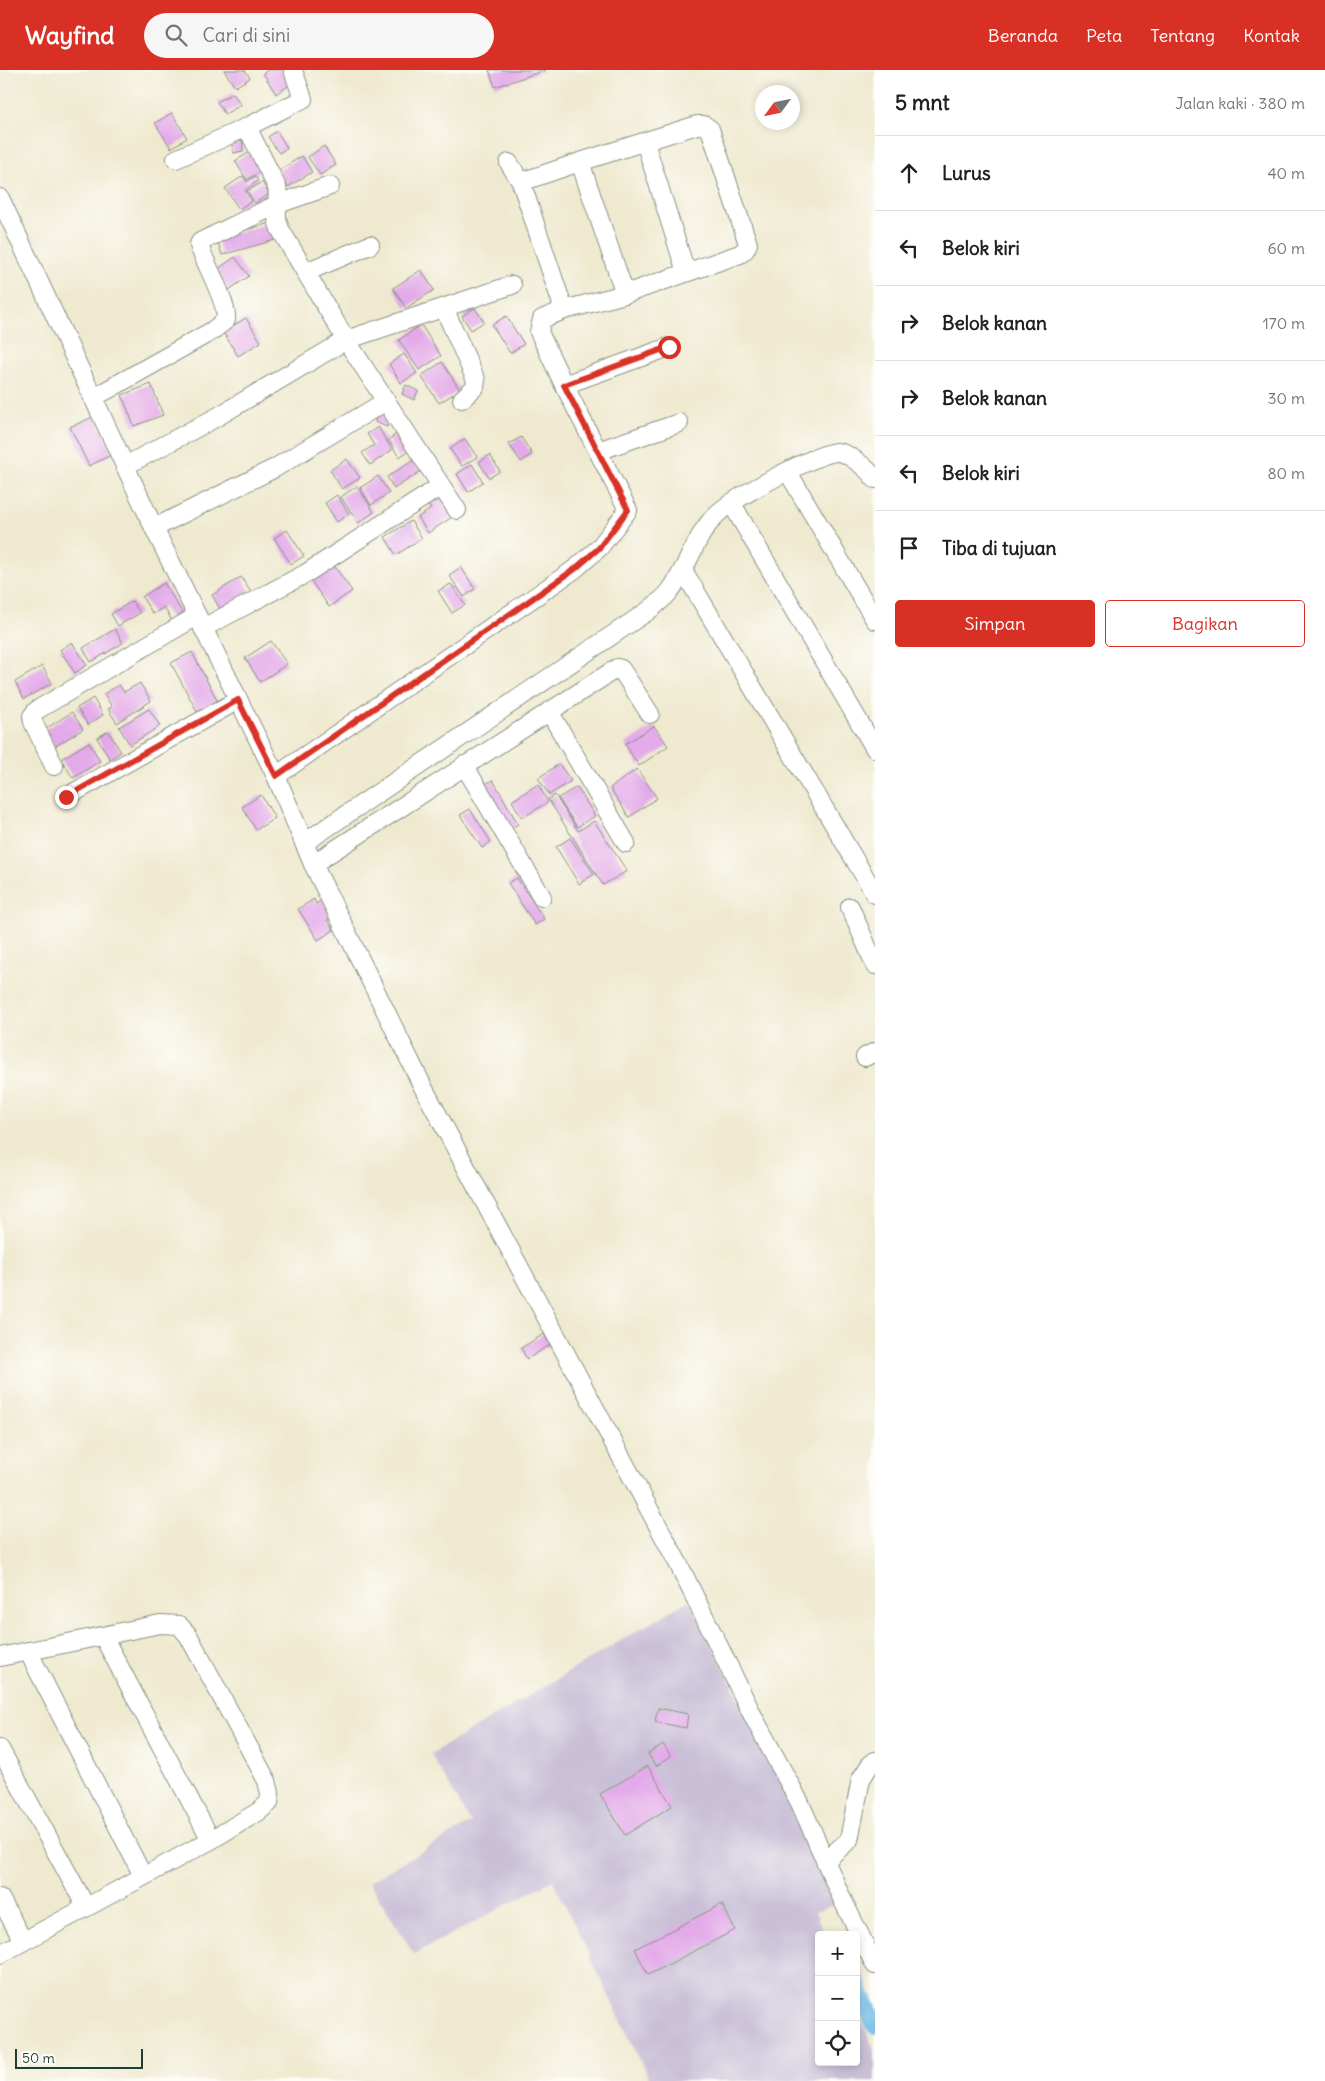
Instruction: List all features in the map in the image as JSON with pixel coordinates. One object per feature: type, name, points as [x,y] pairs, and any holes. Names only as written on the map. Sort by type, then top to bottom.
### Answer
[{"type":"street","points":[[176,159],[294,105],[303,99],[293,70]]},
{"type":"street","points":[[276,776],[575,569],[599,548],[628,510],[539,332],[542,319],[564,310],[625,294],[740,254],[748,244],[710,128],[704,125],[580,162],[521,182]]},
{"type":"street","points":[[247,127],[277,187],[278,204],[276,220],[346,340],[457,510]]},
{"type":"street","points":[[645,142],[686,272]]},
{"type":"street","points":[[509,162],[521,182],[564,310]]},
{"type":"street","points":[[580,162],[625,294]]},
{"type":"street","points":[[93,398],[212,331],[226,320],[219,294],[199,245],[200,242],[278,204],[330,186]]},
{"type":"street","points":[[0,198],[154,528],[276,776],[313,864],[424,1089],[679,1565],[755,1720],[800,1803],[875,1965]]},
{"type":"street","points":[[306,272],[370,246]]},
{"type":"street","points":[[126,466],[217,417],[346,340],[512,285]]},
{"type":"street","points":[[444,308],[476,380],[475,387],[462,399]]},
{"type":"street","points":[[564,385],[669,347]]},
{"type":"street","points":[[154,528],[275,468],[386,401]]},
{"type":"street","points":[[598,451],[678,423]]},
{"type":"street","points":[[304,843],[648,611],[670,592],[702,533],[716,515],[751,491],[808,461],[837,452],[845,454],[869,470],[875,479]]},
{"type":"street","points":[[788,472],[875,620]]},
{"type":"street","points":[[54,766],[33,722],[32,716],[37,710],[200,622],[306,574],[441,486]]},
{"type":"street","points":[[732,504],[875,750]]},
{"type":"street","points":[[683,570],[875,894]]},
{"type":"street","points":[[313,864],[617,668],[621,669],[650,714]]},
{"type":"street","points":[[66,797],[238,700]]},
{"type":"street","points":[[548,711],[626,843]]},
{"type":"street","points":[[464,765],[542,897]]},
{"type":"street","points":[[850,907],[875,965]]},
{"type":"street","points":[[0,1656],[160,1624],[179,1625],[188,1635],[267,1781],[270,1793],[269,1803],[258,1812],[212,1840],[0,1954]]},
{"type":"street","points":[[103,1636],[212,1840]]},
{"type":"street","points":[[28,1651],[143,1876]]},
{"type":"street","points":[[0,1749],[86,1907]]},
{"type":"street","points":[[825,1860],[849,1840],[862,1779],[870,1765],[875,1761]]},
{"type":"street","points":[[0,1898],[23,1941]]},
{"type":"shaded area","points":[[689,1600],[843,1902],[815,1912],[823,1931],[815,1931],[815,2066],[860,2066],[860,2017],[875,2051],[875,2081],[650,2081],[553,1880],[414,1954],[369,1882],[471,1823],[431,1754]]},
{"type":"building","points":[[224,70],[245,70],[250,78],[235,87]]},
{"type":"building","points":[[268,70],[287,70],[294,82],[276,94],[263,73]]},
{"type":"building","points":[[489,70],[546,70],[495,87]]},
{"type":"building","points":[[233,93],[241,105],[225,114],[217,102]]},
{"type":"building","points":[[172,113],[187,138],[171,148],[155,123]]},
{"type":"building","points":[[277,131],[287,148],[279,153],[268,137]]},
{"type":"building","points":[[242,135],[243,151],[233,153],[231,136]]},
{"type":"building","points":[[324,146],[336,165],[320,175],[308,157]]},
{"type":"building","points":[[252,151],[263,169],[247,180],[235,161]]},
{"type":"building","points":[[302,156],[312,172],[288,187],[278,171]]},
{"type":"building","points":[[243,176],[247,182],[255,176],[258,181],[245,190],[252,201],[239,209],[225,188]]},
{"type":"building","points":[[262,182],[269,194],[255,203],[247,191]]},
{"type":"building","points":[[270,223],[275,240],[222,255],[217,238]]},
{"type":"building","points":[[235,257],[249,276],[229,290],[215,271]]},
{"type":"building","points":[[421,270],[434,290],[406,308],[393,288]]},
{"type":"building","points":[[475,308],[484,322],[471,330],[462,316]]},
{"type":"building","points":[[506,316],[524,344],[510,353],[492,325]]},
{"type":"building","points":[[246,318],[261,342],[238,356],[223,332]]},
{"type":"building","points":[[421,325],[441,356],[419,370],[399,340]]},
{"type":"building","points":[[404,354],[417,373],[401,383],[389,364]]},
{"type":"building","points":[[442,362],[460,390],[439,403],[421,376]]},
{"type":"building","points":[[151,384],[163,415],[134,426],[122,395]]},
{"type":"building","points":[[406,385],[418,391],[414,400],[402,394]]},
{"type":"building","points":[[379,410],[391,414],[387,427],[375,422]]},
{"type":"building","points":[[95,416],[113,454],[89,466],[70,427]]},
{"type":"building","points":[[378,427],[392,450],[370,465],[362,453],[374,445],[367,434]]},
{"type":"building","points":[[403,429],[415,447],[399,457],[388,440]]},
{"type":"building","points":[[521,437],[532,454],[521,462],[509,444]]},
{"type":"building","points":[[465,439],[477,457],[462,466],[450,449]]},
{"type":"building","points":[[490,455],[500,471],[489,478],[479,462]]},
{"type":"building","points":[[347,459],[360,478],[342,489],[330,470]]},
{"type":"building","points":[[414,460],[421,471],[394,489],[387,477]]},
{"type":"building","points":[[472,464],[483,482],[468,492],[457,474]]},
{"type":"building","points":[[378,476],[389,493],[371,505],[360,488]]},
{"type":"building","points":[[357,486],[374,512],[358,523],[341,497]]},
{"type":"building","points":[[440,489],[455,515],[428,533],[418,517],[431,509],[424,499]]},
{"type":"building","points":[[337,495],[349,514],[337,522],[325,503]]},
{"type":"building","points":[[411,521],[422,538],[396,555],[385,537]]},
{"type":"building","points":[[287,530],[304,556],[291,564],[274,538]]},
{"type":"building","points":[[330,560],[352,591],[329,607],[307,575]]},
{"type":"building","points":[[461,567],[475,589],[464,597],[449,575]]},
{"type":"building","points":[[241,577],[252,594],[222,612],[212,595]]},
{"type":"building","points":[[164,583],[185,617],[174,624],[164,607],[153,614],[142,597]]},
{"type":"building","points":[[451,584],[465,605],[452,613],[438,591]]},
{"type":"building","points":[[132,601],[140,613],[118,626],[111,614]]},
{"type":"building","points":[[115,629],[123,643],[91,662],[83,648]]},
{"type":"building","points":[[271,641],[287,664],[260,682],[245,658]]},
{"type":"building","points":[[72,642],[87,665],[75,673],[60,650]]},
{"type":"building","points":[[192,652],[219,704],[199,715],[171,663]]},
{"type":"building","points":[[42,666],[52,683],[24,699],[15,682]]},
{"type":"building","points":[[140,683],[151,701],[117,723],[108,709],[112,707],[104,694],[119,685],[124,692]]},
{"type":"building","points":[[93,698],[103,715],[88,725],[77,708]]},
{"type":"building","points":[[149,709],[160,726],[130,745],[119,727]]},
{"type":"building","points":[[72,712],[83,729],[54,747],[44,730]]},
{"type":"building","points":[[654,726],[668,746],[639,766],[625,744]]},
{"type":"building","points":[[108,731],[121,752],[110,759],[97,738]]},
{"type":"building","points":[[89,742],[100,761],[73,778],[61,759]]},
{"type":"building","points":[[559,764],[571,781],[549,795],[538,778]]},
{"type":"building","points":[[637,769],[657,798],[629,817],[610,788]]},
{"type":"building","points":[[493,780],[518,824],[506,831],[481,786]]},
{"type":"building","points":[[538,784],[548,802],[522,818],[512,801]]},
{"type":"building","points":[[577,787],[595,816],[577,827],[558,798]]},
{"type":"building","points":[[261,795],[275,818],[256,830],[242,807]]},
{"type":"building","points":[[555,795],[578,831],[594,821],[627,871],[603,885],[548,799]]},
{"type":"building","points":[[470,809],[491,842],[482,848],[460,815]]},
{"type":"building","points":[[570,838],[594,874],[579,884],[556,847]]},
{"type":"building","points":[[517,878],[544,919],[535,925],[508,883]]},
{"type":"building","points":[[314,899],[316,904],[323,899],[334,915],[327,920],[334,930],[318,940],[298,909]]},
{"type":"building","points":[[544,1334],[550,1345],[527,1359],[521,1348]]},
{"type":"building","points":[[658,1708],[688,1714],[686,1728],[655,1722]]},
{"type":"building","points":[[663,1744],[671,1756],[656,1766],[648,1754]]},
{"type":"building","points":[[648,1766],[672,1806],[625,1835],[600,1794]]},
{"type":"building","points":[[722,1904],[735,1930],[648,1975],[635,1949]]},
{"type":"waterway","points":[[860,1991],[875,2025]]},
{"type":"route","points":[[66,797],[238,700],[276,776],[575,569],[599,548],[628,510],[564,385],[669,347]]}]
